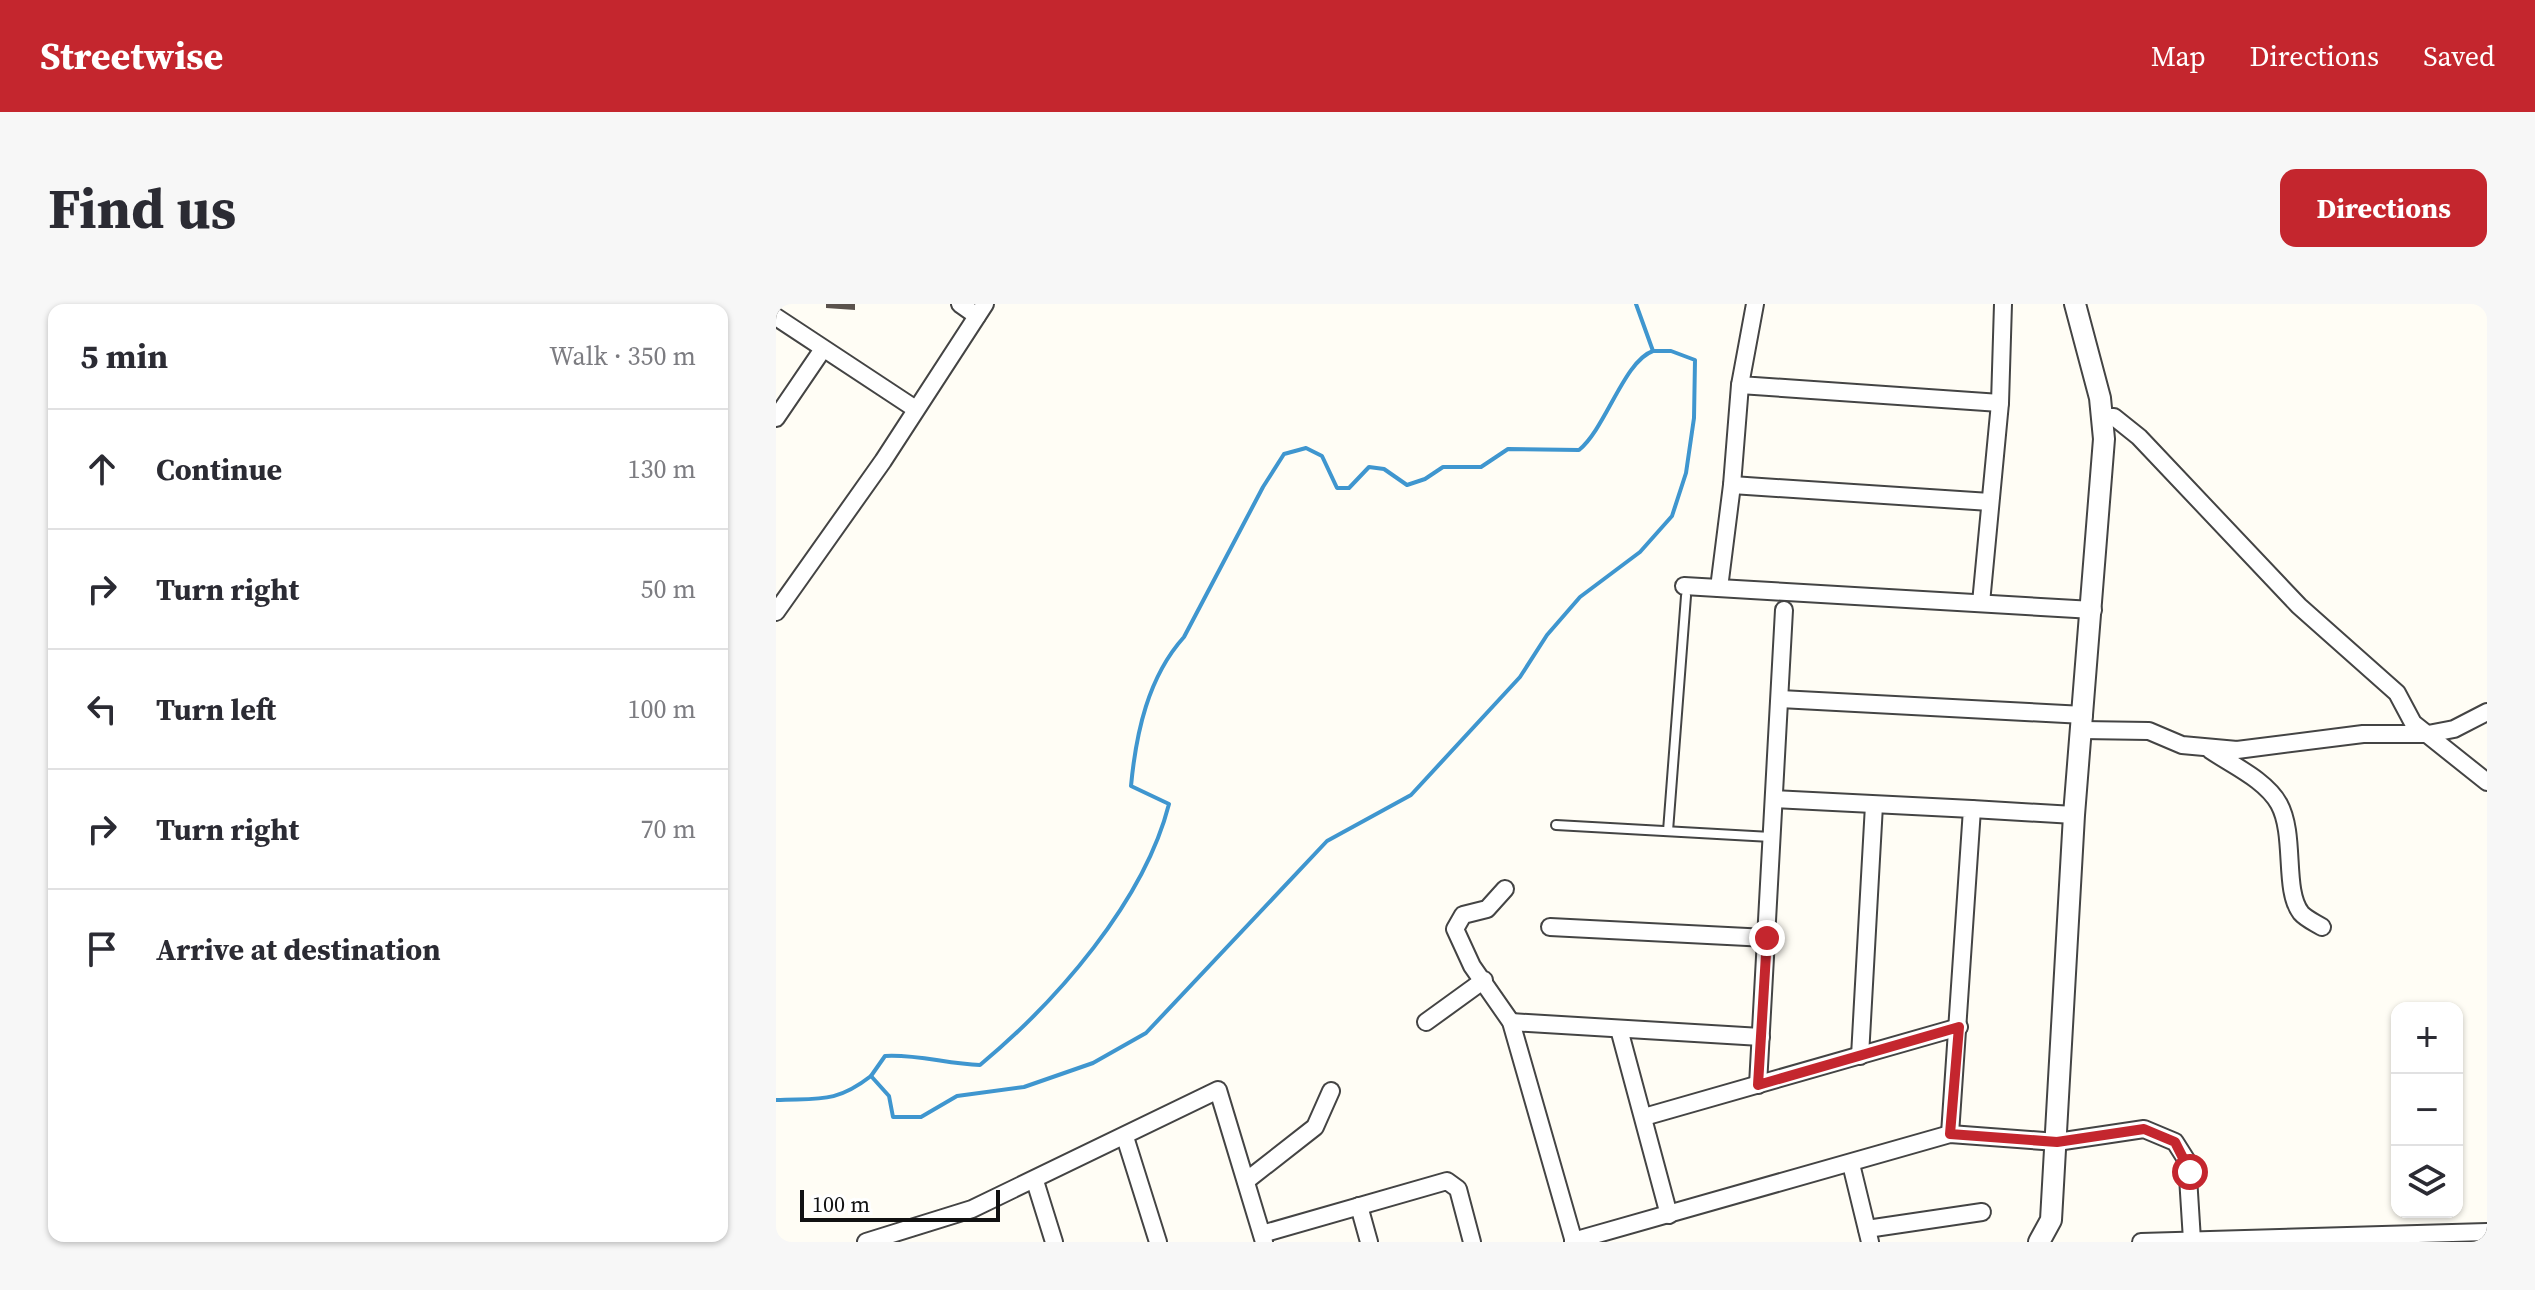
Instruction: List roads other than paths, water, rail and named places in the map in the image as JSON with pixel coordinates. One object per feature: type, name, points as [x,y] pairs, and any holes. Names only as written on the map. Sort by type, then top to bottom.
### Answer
[{"type":"street","points":[[776,612],[883,461],[914,408],[981,310],[960,304]]},
{"type":"street","points":[[1719,588],[1740,385],[1755,304]]},
{"type":"street","points":[[1981,603],[2000,403],[2003,304]]},
{"type":"street","points":[[2039,1242],[2051,1220],[2074,815],[2093,610],[2104,439],[2087,338],[2075,304]]},
{"type":"street","points":[[776,317],[914,408]]},
{"type":"street","points":[[776,418],[823,349]]},
{"type":"street","points":[[1740,385],[2000,403]]},
{"type":"street","points":[[2102,417],[2114,417],[2139,437],[2299,606],[2397,693],[2413,723],[2487,782]]},
{"type":"street","points":[[1732,485],[1990,502]]},
{"type":"street","points":[[1685,591],[1719,588],[2093,610]]},
{"type":"street","points":[[1758,1085],[1784,610]]},
{"type":"street","points":[[1780,699],[2083,723],[2149,731],[2182,745],[2237,750],[2363,734],[2428,734],[2454,729],[2487,712]]},
{"type":"street","points":[[2209,749],[2269,790],[2278,802],[2290,838],[2295,901],[2302,915],[2322,927]]},
{"type":"street","points":[[1774,799],[2074,815]]},
{"type":"street","points":[[1860,1056],[1874,805]]},
{"type":"street","points":[[1950,1134],[1972,809]]},
{"type":"street","points":[[1505,889],[1487,909],[1463,915],[1456,922],[1455,929],[1472,966],[1511,1022],[1573,1242],[1950,1134],[2057,1142],[2144,1129],[2175,1142],[2190,1172],[2192,1240]]},
{"type":"street","points":[[1550,927],[1767,938]]},
{"type":"street","points":[[1426,1022],[1484,980]]},
{"type":"street","points":[[1511,1022],[1761,1037]]},
{"type":"street","points":[[1644,1117],[1959,1027]]},
{"type":"street","points":[[1619,1029],[1669,1215]]},
{"type":"street","points":[[866,1242],[972,1209],[1218,1090],[1263,1238],[1447,1181],[1458,1189],[1472,1242]]},
{"type":"street","points":[[1246,1181],[1315,1127],[1331,1091]]},
{"type":"street","points":[[1125,1137],[1158,1242]]},
{"type":"street","points":[[1851,1164],[1868,1235],[1982,1212]]},
{"type":"street","points":[[1035,1181],[1054,1242]]},
{"type":"street","points":[[1359,1206],[1369,1242]]},
{"type":"street","points":[[2141,1242],[2487,1232]]},
{"type":"lane","points":[[1668,831],[1685,591]]},
{"type":"lane","points":[[1556,825],[1772,837]]},
{"type":"waterway","points":[[776,1100],[826,1098],[847,1091],[871,1076],[889,1096],[893,1117],[921,1117],[957,1096],[1024,1087],[1093,1063],[1146,1033],[1327,841],[1411,795],[1520,677],[1547,635],[1580,597],[1640,552],[1672,516],[1686,473],[1694,418],[1695,360],[1671,351],[1653,351],[1636,304]]},
{"type":"waterway","points":[[871,1076],[885,1056],[980,1065],[1067,981],[1118,913],[1157,841],[1169,804],[1131,786],[1136,746],[1146,707],[1161,670],[1184,637],[1263,487],[1284,454],[1306,448],[1322,456],[1337,488],[1349,488],[1369,467],[1384,469],[1407,485],[1425,479],[1443,467],[1481,467],[1508,449],[1579,450],[1598,427],[1633,368],[1653,351]]}]
